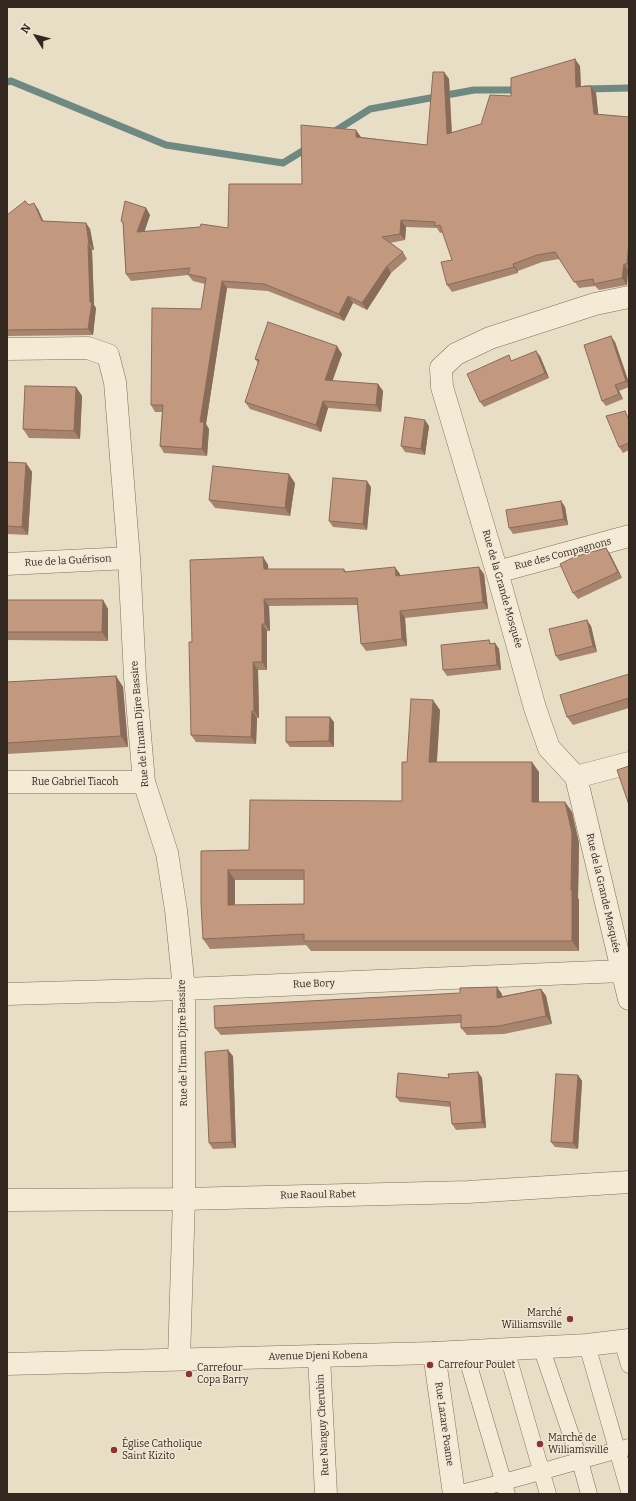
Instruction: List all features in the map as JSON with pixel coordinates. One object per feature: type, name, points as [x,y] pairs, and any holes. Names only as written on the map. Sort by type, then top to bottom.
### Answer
[{"type":"street","name":"Rue de la Grande Mosquée","points":[[629,297],[595,304],[490,338],[456,354],[441,368],[442,387],[498,572],[535,708],[549,748],[576,777],[629,1000]]},
{"type":"street","name":"Rue de l'Imam Djire Bassire","points":[[7,349],[88,348],[108,355],[115,382],[129,558],[135,677],[144,782],[167,853],[176,910],[184,989],[184,1199],[179,1359]]},
{"type":"street","name":"Rue des Compagnons","points":[[498,572],[629,536]]},
{"type":"street","name":"Rue de la Guérison","points":[[7,564],[129,558]]},
{"type":"street","points":[[576,777],[629,763]]},
{"type":"street","name":"Rue Gabriel Tiacoh","points":[[7,782],[144,782]]},
{"type":"street","name":"Rue Bory","points":[[7,994],[184,989],[622,971]]},
{"type":"street","name":"Rue Raoul Rabet","points":[[7,1200],[184,1199],[468,1192],[629,1182]]},
{"type":"street","points":[[625,1340],[629,1365]]},
{"type":"street","name":"Avenue Djeni Kobena","points":[[7,1364],[465,1352],[587,1345],[625,1340]]},
{"type":"street","points":[[587,1345],[623,1449],[629,1491]]},
{"type":"street","points":[[541,1348],[580,1461],[589,1494]]},
{"type":"street","points":[[506,1349],[548,1494]]},
{"type":"street","points":[[465,1352],[506,1488]]},
{"type":"street","name":"Rue Lazare Poame","points":[[434,1353],[454,1494]]},
{"type":"street","name":"Rue Nanguy Cherubin","points":[[319,1356],[326,1494]]},
{"type":"street","points":[[457,1494],[506,1488],[542,1472],[623,1449]]},
{"type":"building","points":[[575,59],[576,87],[591,86],[594,114],[629,117],[629,241],[627,264],[624,264],[622,278],[594,284],[593,279],[574,282],[555,252],[537,255],[513,264],[514,267],[447,285],[441,262],[452,260],[440,225],[435,226],[435,222],[401,220],[400,234],[382,237],[403,252],[387,266],[362,303],[348,296],[339,314],[264,284],[222,281],[200,422],[204,422],[202,449],[160,446],[163,405],[151,405],[152,308],[201,309],[206,278],[188,274],[190,268],[126,274],[123,222],[121,221],[125,201],[146,208],[137,232],[200,227],[201,224],[228,228],[229,184],[302,184],[301,125],[356,130],[356,137],[427,145],[433,72],[444,72],[447,134],[481,124],[490,95],[511,96],[511,78]]},
{"type":"building","points":[[25,201],[29,205],[34,203],[42,221],[86,223],[89,244],[90,302],[92,302],[88,329],[7,330],[7,215]]},
{"type":"building","points":[[268,322],[337,346],[325,380],[378,384],[376,405],[323,401],[316,425],[245,402],[259,360],[255,359]]},
{"type":"building","points":[[611,336],[626,381],[615,385],[619,394],[602,401],[584,345]]},
{"type":"building","points":[[536,351],[545,373],[480,402],[467,374],[509,355],[511,361]]},
{"type":"building","points":[[25,386],[76,387],[74,431],[23,429]]},
{"type":"building","points":[[625,411],[629,420],[629,443],[619,447],[606,416]]},
{"type":"building","points":[[405,417],[425,420],[421,449],[401,446]]},
{"type":"building","points":[[7,462],[26,463],[22,527],[7,526]]},
{"type":"building","points":[[213,466],[289,474],[285,508],[209,500]]},
{"type":"building","points":[[333,478],[367,481],[363,524],[329,521]]},
{"type":"building","points":[[561,501],[564,519],[509,528],[506,510]]},
{"type":"building","points":[[606,548],[618,572],[573,593],[560,564],[574,557]]},
{"type":"building","points":[[263,557],[264,569],[344,569],[344,572],[395,567],[396,576],[479,567],[483,602],[400,611],[402,639],[361,644],[357,598],[264,599],[265,624],[262,624],[262,662],[253,662],[254,711],[252,711],[251,737],[191,735],[189,642],[192,642],[190,560]]},
{"type":"building","points":[[7,600],[103,600],[102,632],[7,632]]},
{"type":"building","points":[[587,620],[593,646],[556,656],[549,629]]},
{"type":"building","points":[[489,640],[490,644],[495,643],[497,665],[443,670],[441,645]]},
{"type":"building","points":[[629,674],[629,698],[567,717],[560,695]]},
{"type":"building","points":[[116,676],[121,736],[7,743],[7,682]]},
{"type":"building","points":[[411,699],[433,700],[429,762],[532,762],[532,802],[565,802],[572,833],[572,941],[304,941],[304,934],[203,939],[201,904],[201,851],[249,850],[250,800],[402,801],[402,762],[407,762]],"holes":[[[228,870],[304,870],[304,904],[228,905]]]},
{"type":"building","points":[[286,717],[330,717],[329,741],[286,742]]},
{"type":"building","points":[[629,766],[629,805],[617,770]]},
{"type":"building","points":[[497,987],[497,998],[541,989],[546,1016],[499,1026],[461,1028],[461,1015],[215,1028],[214,1006],[460,993],[460,988]]},
{"type":"building","points":[[228,1050],[232,1142],[209,1143],[205,1052]]},
{"type":"building","points":[[478,1072],[482,1122],[452,1124],[450,1102],[396,1097],[398,1073],[449,1078],[448,1074]]},
{"type":"building","points":[[556,1074],[578,1075],[573,1143],[551,1142]]},
{"type":"waterway","points":[[7,82],[11,81],[166,145],[283,163],[309,147]]},
{"type":"waterway","points":[[585,89],[629,88]]},
{"type":"waterway","points":[[332,133],[370,109],[474,90],[521,90]]},
{"type":"place","name":"Marché Williamsville","points":[[570,1319]]},
{"type":"place","name":"Carrefour Poulet","points":[[430,1365]]},
{"type":"place","name":"Carrefour Copa Barry","points":[[189,1374]]},
{"type":"place","name":"Marché de Williamsville","points":[[540,1444]]},
{"type":"place","name":"Église Catholique Saint Kizito","points":[[114,1450]]}]
